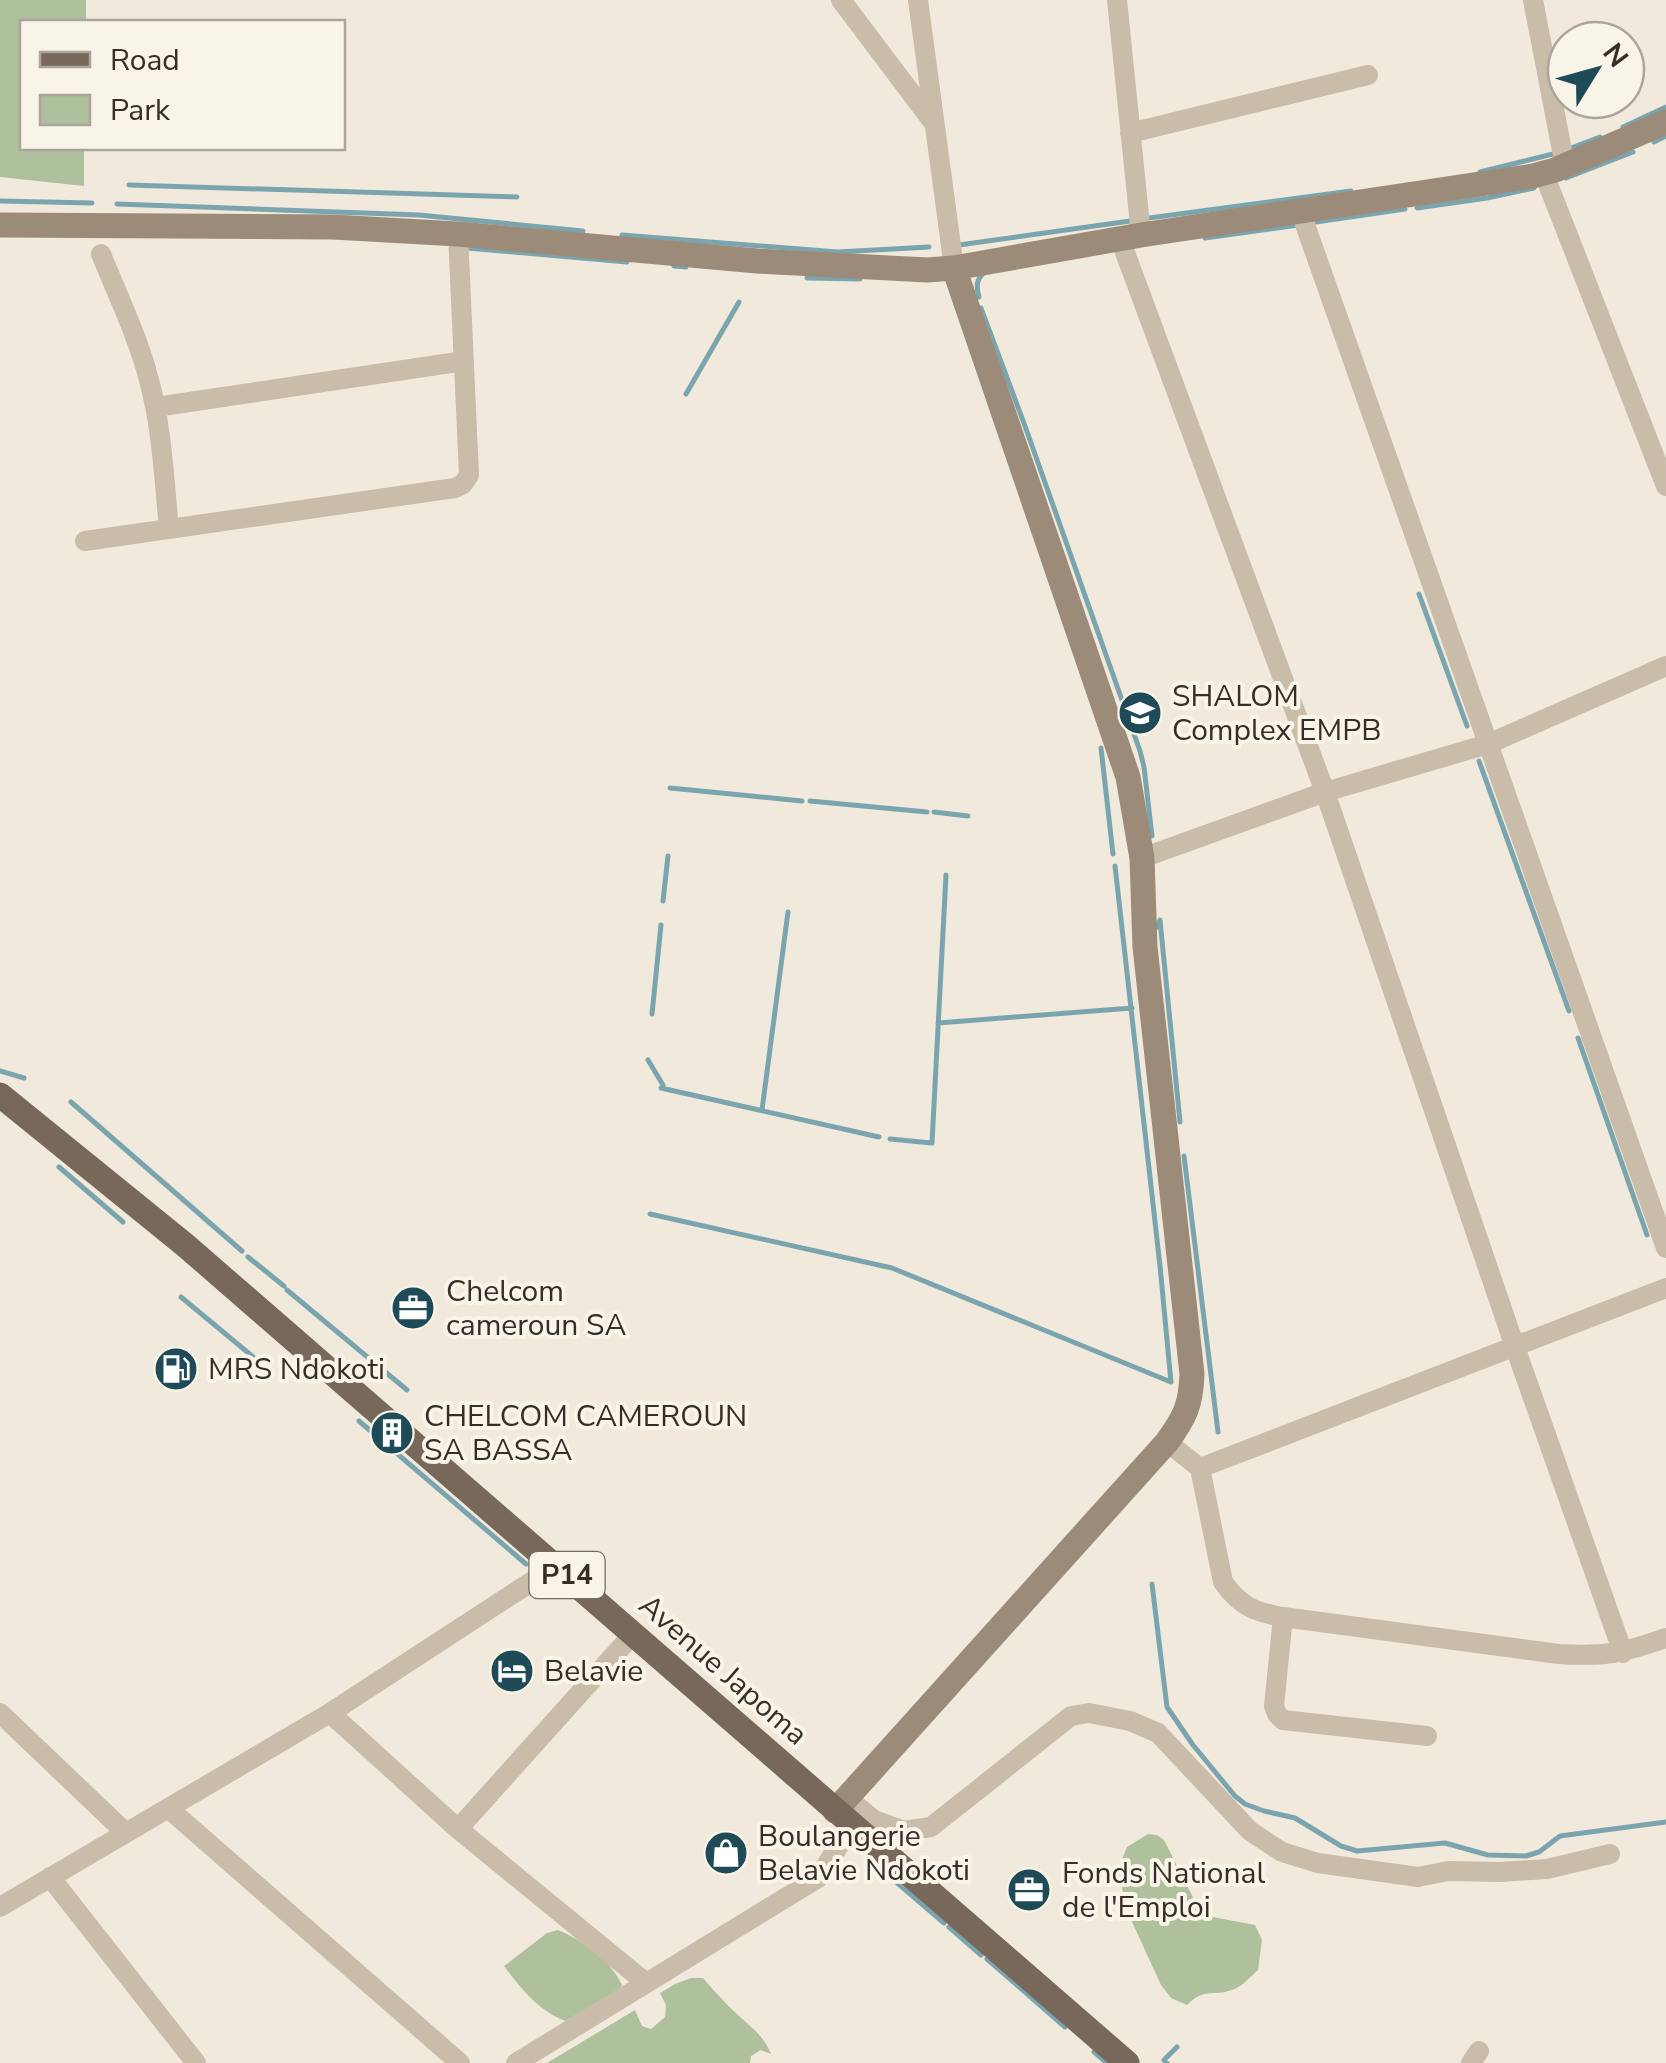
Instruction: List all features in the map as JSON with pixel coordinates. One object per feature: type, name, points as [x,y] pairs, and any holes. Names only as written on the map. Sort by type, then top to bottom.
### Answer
[{"type":"main road","name":"Avenue Japoma","points":[[0,1095],[186,1245],[632,1634],[845,1812],[1127,2063]]},
{"type":"street","points":[[841,0],[937,127]]},
{"type":"street","points":[[516,2063],[818,1878],[845,1812],[1167,1442],[1185,1418],[1191,1396],[1192,1374],[1145,946],[1142,858],[1128,776],[954,268],[918,0]]},
{"type":"street","points":[[1117,0],[1130,133],[1130,237],[1624,1653]]},
{"type":"street","points":[[1532,0],[1554,170],[1666,486]]},
{"type":"street","points":[[1130,133],[1368,75]]},
{"type":"street","points":[[0,225],[333,227],[775,262],[954,268],[1554,170],[1666,122]]},
{"type":"street","points":[[1301,213],[1666,1248]]},
{"type":"street","points":[[85,540],[464,484],[468,475],[458,234]]},
{"type":"street","points":[[102,254],[138,344],[156,407],[169,528]]},
{"type":"street","points":[[156,407],[464,361]]},
{"type":"street","points":[[1142,858],[1325,792],[1488,744],[1666,666]]},
{"type":"street","points":[[1200,1468],[1666,1288]]},
{"type":"street","points":[[1167,1442],[1200,1468],[1222,1582],[1250,1609],[1283,1617],[1559,1654],[1624,1653],[1666,1638]]},
{"type":"street","points":[[0,1907],[330,1713],[556,1565]]},
{"type":"street","points":[[1283,1617],[1274,1706],[1283,1720],[1427,1736]]},
{"type":"street","points":[[458,1829],[632,1634]]},
{"type":"street","points":[[330,1713],[458,1829],[645,1982]]},
{"type":"street","points":[[845,1812],[904,1831],[931,1827],[1071,1716],[1089,1713],[1130,1720],[1158,1733],[1250,1831],[1282,1852],[1318,1864],[1418,1877],[1448,1871],[1547,1869],[1610,1854]]},
{"type":"street","points":[[0,1714],[126,1833]]},
{"type":"street","points":[[168,1808],[460,2063]]},
{"type":"street","points":[[50,1877],[196,2063]]},
{"type":"green space","points":[[0,0],[86,0],[86,20],[20,20],[20,150],[84,150],[84,186],[0,177]]},
{"type":"green space","points":[[1148,1834],[1164,1840],[1202,1915],[1255,1925],[1262,1940],[1258,1970],[1239,1987],[1204,1994],[1187,2005],[1171,1998],[1161,1985],[1127,1911],[1118,1869],[1127,1847]]},
{"type":"green space","points":[[558,1930],[595,1952],[622,1985],[617,1992],[565,2021],[539,2005],[504,1966],[547,1933]]},
{"type":"green space","points":[[691,1978],[703,1978],[757,2033],[771,2054],[761,2050],[751,2056],[750,2063],[547,2063],[635,2010],[642,2026],[651,2029],[665,2017],[666,2005],[660,1993]]},
{"type":"waterway","points":[[1623,127],[1666,107]]},
{"type":"waterway","points":[[1654,142],[1666,136]]},
{"type":"waterway","points":[[1571,148],[1600,137]]},
{"type":"waterway","points":[[1566,178],[1633,152]]},
{"type":"waterway","points":[[1480,172],[1557,153]]},
{"type":"waterway","points":[[129,185],[517,197]]},
{"type":"waterway","points":[[1417,208],[1534,188]]},
{"type":"waterway","points":[[1149,218],[1351,191]]},
{"type":"waterway","points":[[0,201],[92,203]]},
{"type":"waterway","points":[[117,204],[419,215],[583,231]]},
{"type":"waterway","points":[[1316,222],[1405,209]]},
{"type":"waterway","points":[[959,245],[1130,221]]},
{"type":"waterway","points":[[1205,238],[1298,225]]},
{"type":"waterway","points":[[622,235],[838,252],[929,247]]},
{"type":"waterway","points":[[467,248],[627,262]]},
{"type":"waterway","points":[[674,266],[686,267]]},
{"type":"waterway","points":[[979,297],[977,283],[985,272]]},
{"type":"waterway","points":[[807,278],[860,279]]},
{"type":"waterway","points":[[686,394],[739,302]]},
{"type":"waterway","points":[[981,308],[1140,751],[1152,836]]},
{"type":"waterway","points":[[1419,594],[1467,726]]},
{"type":"waterway","points":[[1101,748],[1113,854]]},
{"type":"waterway","points":[[1479,761],[1569,1011]]},
{"type":"waterway","points":[[670,788],[802,801]]},
{"type":"waterway","points":[[810,801],[927,812]]},
{"type":"waterway","points":[[934,812],[968,816]]},
{"type":"waterway","points":[[663,901],[668,856]]},
{"type":"waterway","points":[[650,1214],[892,1268],[1171,1382],[1115,866]]},
{"type":"waterway","points":[[890,1139],[932,1143],[946,875]]},
{"type":"waterway","points":[[762,1110],[788,912]]},
{"type":"waterway","points":[[1154,931],[1160,920],[1180,1122]]},
{"type":"waterway","points":[[652,1014],[661,925]]},
{"type":"waterway","points":[[938,1023],[1132,1008]]},
{"type":"waterway","points":[[1578,1038],[1647,1235]]},
{"type":"waterway","points":[[648,1060],[663,1085]]},
{"type":"waterway","points":[[0,1071],[24,1078]]},
{"type":"waterway","points":[[661,1088],[879,1137]]},
{"type":"waterway","points":[[71,1102],[242,1251]]},
{"type":"waterway","points":[[1184,1156],[1218,1432]]},
{"type":"waterway","points":[[59,1167],[123,1222]]},
{"type":"waterway","points":[[248,1257],[284,1286]]},
{"type":"waterway","points":[[287,1290],[407,1390]]},
{"type":"waterway","points":[[181,1297],[264,1366]]},
{"type":"waterway","points":[[359,1421],[526,1564]]},
{"type":"waterway","points":[[1152,1584],[1167,1707],[1193,1745],[1245,1804],[1295,1818],[1341,1846],[1357,1851],[1445,1843],[1488,1855],[1526,1856],[1539,1852],[1560,1836],[1666,1822]]},
{"type":"waterway","points":[[874,1863],[944,1923]]},
{"type":"waterway","points":[[949,1927],[981,1955]]},
{"type":"waterway","points":[[987,1959],[1065,2027]]},
{"type":"waterway","points":[[1167,2063],[1164,2060],[1177,2047]]},
{"type":"waterway","points":[[1094,2052],[1107,2063]]},
{"type":"place","name":"SHALOM Complex EMPB","points":[[1140,713]]},
{"type":"place","name":"Chelcom cameroun SA","points":[[413,1308]]},
{"type":"place","name":"MRS Ndokoti","points":[[176,1369]]},
{"type":"place","name":"CHELCOM CAMEROUN SA BASSA","points":[[392,1433]]},
{"type":"place","name":"Belavie","points":[[512,1671]]},
{"type":"place","name":"Boulangerie Belavie Ndokoti","points":[[726,1853]]},
{"type":"place","name":"Fonds National de l'Emploi","points":[[1029,1890]]}]
